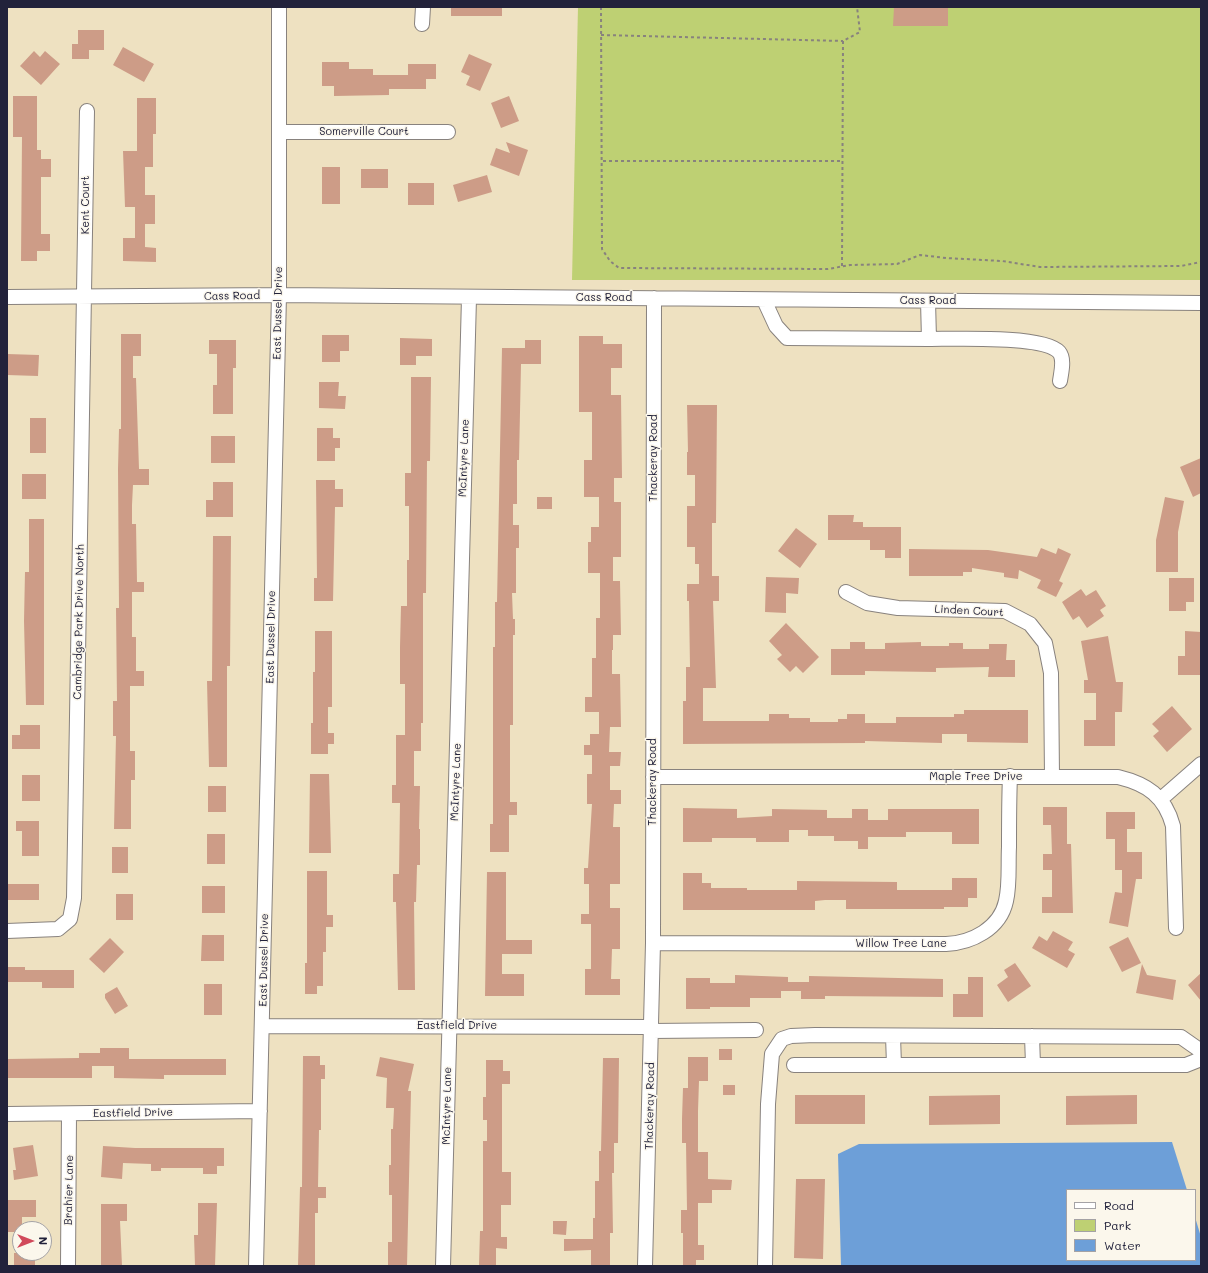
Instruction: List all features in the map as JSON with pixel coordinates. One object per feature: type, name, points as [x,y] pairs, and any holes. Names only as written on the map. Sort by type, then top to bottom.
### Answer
[{"type":"street","name":"East Dussel Drive","points":[[256,1266],[263,1026],[279,295],[279,7]]},
{"type":"street","points":[[422,24],[423,7]]},
{"type":"street","name":"Kent Court","points":[[85,298],[87,111]]},
{"type":"street","name":"Somerville Court","points":[[280,132],[448,132]]},
{"type":"street","name":"Cass Road","points":[[7,297],[85,298],[279,295],[469,298],[654,298],[1201,303]]},
{"type":"street","name":"Cambridge Park Drive North","points":[[7,931],[47,931],[58,929],[70,919],[74,898],[85,298]]},
{"type":"street","name":"McIntyre Lane","points":[[443,1266],[469,298]]},
{"type":"street","name":"Thackeray Road","points":[[645,1266],[653,943],[654,298]]},
{"type":"street","points":[[764,300],[776,326],[787,338],[1018,340],[1051,346],[1058,351],[1062,357],[1060,382]]},
{"type":"street","points":[[928,301],[929,339]]},
{"type":"street","name":"Linden Court","points":[[846,592],[867,603],[898,608],[1005,611],[1030,624],[1045,643],[1051,673],[1052,777]]},
{"type":"street","points":[[1161,799],[1201,764]]},
{"type":"street","name":"Willow Tree Lane","points":[[653,943],[946,944],[971,940],[987,930],[999,916],[1006,903],[1008,879],[1010,776]]},
{"type":"street","name":"Maple Tree Drive","points":[[654,777],[1118,777],[1144,785],[1161,799],[1174,826],[1176,928]]},
{"type":"street","name":"Eastfield Drive","points":[[263,1026],[449,1026],[756,1030]]},
{"type":"street","points":[[765,1266],[768,1104],[772,1054],[776,1046],[782,1040],[791,1036],[1181,1037],[1201,1051]]},
{"type":"street","points":[[893,1036],[894,1066]]},
{"type":"street","points":[[1032,1036],[1033,1065]]},
{"type":"street","points":[[794,1065],[1186,1065],[1201,1059]]},
{"type":"street","name":"Eastfield Drive","points":[[7,1114],[260,1111]]},
{"type":"street","name":"Brahier Lane","points":[[68,1266],[69,1114]]},
{"type":"path","points":[[601,7],[603,161],[602,249],[610,261],[619,268],[828,268],[897,264],[920,254],[946,258],[1002,261],[1040,267],[1181,266],[1201,262]]},
{"type":"path","points":[[601,34],[843,41],[860,32],[857,7]]},
{"type":"path","points":[[842,266],[843,41]]},
{"type":"path","points":[[603,161],[843,161]]},
{"type":"green space","points":[[578,7],[1201,7],[1201,280],[572,280]]},
{"type":"water","points":[[1172,1142],[1187,1189],[1066,1189],[1066,1261],[1196,1261],[1196,1220],[1201,1237],[1201,1266],[841,1266],[838,1154],[859,1144]]},
{"type":"building","points":[[451,7],[502,7],[502,16],[451,16]]},
{"type":"building","points":[[894,7],[948,7],[948,26],[893,26]]},
{"type":"building","points":[[78,30],[104,30],[104,50],[89,50],[89,59],[72,59],[72,44],[78,44]]},
{"type":"building","points":[[123,47],[154,64],[144,82],[113,65]]},
{"type":"building","points":[[34,51],[40,57],[45,51],[60,64],[41,85],[20,66]]},
{"type":"building","points":[[469,54],[492,64],[480,91],[466,85],[470,76],[461,72]]},
{"type":"building","points":[[322,62],[349,62],[349,69],[373,69],[373,75],[408,75],[408,64],[436,64],[436,79],[426,79],[426,89],[389,89],[389,95],[334,96],[334,86],[322,86]]},
{"type":"building","points":[[13,96],[37,96],[37,150],[41,150],[41,159],[51,159],[51,177],[41,177],[41,234],[50,234],[50,251],[37,251],[37,261],[21,261],[22,137],[13,137]]},
{"type":"building","points":[[509,96],[519,121],[501,128],[491,103]]},
{"type":"building","points":[[137,98],[156,98],[156,134],[153,134],[153,167],[145,167],[145,195],[155,195],[155,224],[145,224],[145,247],[156,248],[156,262],[123,261],[123,238],[135,238],[135,207],[125,207],[123,151],[137,151]]},
{"type":"building","points":[[506,142],[528,150],[519,176],[490,165],[496,148],[510,153]]},
{"type":"building","points":[[322,167],[340,167],[340,204],[322,204]]},
{"type":"building","points":[[361,169],[388,169],[388,188],[361,188]]},
{"type":"building","points":[[487,175],[492,192],[458,202],[453,185]]},
{"type":"building","points":[[408,183],[434,183],[434,205],[408,205]]},
{"type":"building","points":[[121,334],[141,334],[141,356],[133,356],[133,378],[136,378],[139,469],[149,469],[149,485],[133,485],[132,505],[132,524],[136,524],[137,582],[144,582],[144,592],[132,592],[132,637],[136,637],[136,671],[144,671],[144,686],[130,686],[130,751],[135,751],[135,780],[131,780],[131,829],[114,829],[116,736],[113,736],[113,701],[117,701],[116,608],[119,608],[118,469],[119,429],[121,429]]},
{"type":"building","points":[[322,335],[349,335],[349,351],[340,351],[340,362],[322,362]]},
{"type":"building","points":[[579,336],[603,336],[603,344],[622,344],[622,368],[611,368],[611,395],[621,395],[622,478],[614,478],[614,502],[621,502],[621,557],[613,557],[613,581],[620,581],[621,635],[613,635],[612,674],[620,674],[621,727],[610,727],[609,752],[621,752],[620,766],[610,766],[610,790],[621,790],[621,804],[614,804],[613,827],[620,827],[620,884],[610,884],[610,908],[620,908],[620,949],[612,949],[611,979],[620,979],[620,995],[585,995],[585,969],[591,969],[591,924],[581,924],[581,914],[589,914],[589,884],[584,884],[584,868],[588,868],[592,804],[587,804],[587,774],[592,774],[592,755],[584,755],[584,745],[590,745],[590,734],[599,734],[599,712],[585,712],[585,697],[592,697],[592,658],[596,658],[596,618],[600,618],[600,573],[588,573],[588,542],[591,542],[591,527],[599,527],[599,497],[584,497],[584,460],[592,460],[592,412],[579,412]]},
{"type":"building","points":[[400,338],[432,339],[432,356],[416,356],[416,365],[400,365]]},
{"type":"building","points":[[209,340],[236,340],[236,368],[233,368],[233,414],[213,414],[213,385],[217,385],[217,354],[209,354]]},
{"type":"building","points":[[525,340],[541,340],[541,364],[521,364],[519,460],[517,460],[517,504],[513,504],[513,525],[519,525],[519,548],[516,548],[516,593],[512,593],[515,635],[513,635],[513,725],[510,725],[510,802],[517,802],[517,815],[509,815],[509,852],[490,852],[490,824],[493,824],[493,647],[495,647],[495,602],[497,602],[502,348],[525,348]]},
{"type":"building","points":[[7,354],[39,355],[38,376],[7,375]]},
{"type":"building","points":[[411,377],[431,377],[430,461],[427,461],[426,593],[423,593],[423,723],[421,723],[421,751],[414,751],[414,786],[420,786],[420,865],[417,865],[416,902],[414,902],[415,990],[398,990],[396,902],[393,902],[393,874],[399,874],[400,803],[392,803],[392,785],[396,785],[396,735],[405,735],[405,684],[400,684],[400,647],[401,606],[407,606],[407,560],[409,560],[409,506],[405,506],[405,473],[411,473]]},
{"type":"building","points":[[319,382],[339,382],[338,396],[346,396],[345,409],[319,408]]},
{"type":"building","points":[[687,405],[717,405],[716,523],[712,523],[712,576],[719,576],[719,601],[713,601],[716,688],[703,688],[703,721],[769,721],[769,714],[789,714],[789,718],[810,718],[810,722],[838,722],[838,719],[847,719],[847,714],[865,714],[865,723],[896,723],[896,717],[954,717],[954,714],[964,714],[964,710],[1028,710],[1028,743],[967,742],[967,734],[942,734],[942,743],[865,741],[865,743],[683,744],[683,701],[686,701],[686,667],[690,667],[689,601],[687,601],[687,584],[699,584],[699,564],[695,564],[695,547],[687,547],[687,506],[695,506],[695,475],[687,475]]},
{"type":"building","points":[[30,418],[46,418],[46,453],[30,453]]},
{"type":"building","points":[[317,428],[333,428],[333,438],[340,438],[340,448],[335,448],[335,461],[317,461]]},
{"type":"building","points":[[211,436],[235,436],[235,463],[211,463]]},
{"type":"building","points":[[1201,458],[1201,493],[1193,497],[1180,467]]},
{"type":"building","points":[[22,474],[46,474],[46,499],[22,499]]},
{"type":"building","points":[[316,480],[335,480],[335,489],[343,489],[343,507],[335,507],[333,601],[314,601],[314,578],[317,578]]},
{"type":"building","points":[[213,482],[233,482],[233,517],[206,517],[206,500],[213,500]]},
{"type":"building","points":[[537,497],[552,497],[552,509],[537,509]]},
{"type":"building","points":[[1165,497],[1184,501],[1178,532],[1178,572],[1156,572],[1156,540]]},
{"type":"building","points":[[828,515],[854,515],[853,522],[863,522],[863,527],[901,527],[901,558],[885,558],[885,550],[870,550],[870,540],[828,540]]},
{"type":"building","points":[[29,519],[44,519],[44,705],[26,705],[24,621],[25,572],[29,572]]},
{"type":"building","points":[[796,528],[817,544],[800,568],[778,551]]},
{"type":"building","points":[[213,536],[231,536],[230,666],[227,666],[227,767],[209,767],[207,681],[212,681]]},
{"type":"building","points":[[1041,548],[1056,554],[1058,548],[1071,554],[1059,581],[1063,583],[1056,597],[1037,588],[1041,580],[1019,570],[1018,579],[1004,577],[1004,573],[972,568],[972,572],[963,572],[963,576],[909,576],[909,549],[988,550],[1037,557]]},
{"type":"building","points":[[766,577],[799,578],[798,594],[786,593],[786,613],[765,612]]},
{"type":"building","points":[[1169,578],[1194,578],[1194,602],[1186,602],[1186,611],[1169,611]]},
{"type":"building","points":[[1081,589],[1086,596],[1096,590],[1106,606],[1100,610],[1104,616],[1087,628],[1079,616],[1073,620],[1062,602]]},
{"type":"building","points":[[786,623],[819,657],[803,673],[796,666],[790,672],[777,659],[782,655],[769,641]]},
{"type":"building","points":[[315,631],[332,631],[332,707],[328,707],[328,733],[334,733],[334,744],[328,744],[328,754],[311,754],[311,723],[313,723],[313,672],[315,672]]},
{"type":"building","points":[[1185,631],[1201,632],[1201,675],[1178,675],[1178,656],[1185,656]]},
{"type":"building","points":[[1108,636],[1116,682],[1123,682],[1122,712],[1115,712],[1115,746],[1084,746],[1084,720],[1096,720],[1096,693],[1084,693],[1084,680],[1088,680],[1081,641]]},
{"type":"building","points":[[850,642],[865,642],[865,649],[885,649],[885,643],[921,642],[921,646],[949,646],[949,643],[963,643],[963,649],[989,649],[989,644],[1007,644],[1006,660],[1015,660],[1015,677],[988,677],[989,667],[936,668],[936,672],[865,671],[865,675],[831,675],[831,649],[850,649]]},
{"type":"building","points":[[1172,706],[1192,729],[1167,752],[1153,736],[1159,731],[1152,724]]},
{"type":"building","points":[[20,725],[40,725],[40,749],[12,749],[12,735],[20,735]]},
{"type":"building","points":[[310,774],[329,774],[331,853],[309,853]]},
{"type":"building","points":[[22,775],[40,775],[40,801],[22,801]]},
{"type":"building","points":[[208,786],[226,786],[226,812],[208,812]]},
{"type":"building","points":[[1043,807],[1067,807],[1067,844],[1071,844],[1073,913],[1042,913],[1042,897],[1052,897],[1052,870],[1043,870],[1043,854],[1052,854],[1051,825],[1043,825]]},
{"type":"building","points":[[683,808],[737,809],[737,818],[772,816],[772,809],[827,810],[827,818],[852,818],[852,809],[868,809],[868,820],[888,820],[888,809],[979,809],[979,844],[952,844],[952,832],[906,832],[906,837],[868,837],[868,849],[858,849],[858,841],[834,841],[834,836],[808,836],[808,830],[789,830],[789,842],[756,842],[756,838],[712,838],[712,842],[683,842]]},
{"type":"building","points":[[1106,812],[1135,812],[1135,829],[1127,829],[1127,852],[1142,852],[1142,879],[1136,879],[1128,927],[1109,923],[1115,892],[1122,893],[1122,870],[1115,870],[1115,839],[1106,839]]},
{"type":"building","points":[[16,821],[39,821],[39,856],[22,856],[22,831],[16,831]]},
{"type":"building","points":[[207,834],[225,834],[225,864],[207,864]]},
{"type":"building","points":[[112,847],[128,847],[128,873],[112,873]]},
{"type":"building","points":[[307,871],[327,871],[327,915],[333,915],[333,927],[326,927],[326,952],[323,952],[323,986],[317,986],[317,994],[305,994],[305,963],[307,963]]},
{"type":"building","points":[[487,872],[506,872],[506,940],[532,940],[532,954],[502,954],[502,974],[524,974],[524,996],[485,996]]},
{"type":"building","points":[[683,873],[702,873],[702,883],[711,883],[711,888],[747,888],[747,890],[797,890],[797,881],[897,882],[897,890],[952,890],[952,878],[977,878],[977,898],[968,898],[968,907],[944,907],[944,909],[846,909],[846,900],[825,900],[815,901],[815,910],[683,910]]},
{"type":"building","points":[[7,884],[39,884],[39,900],[7,900]]},
{"type":"building","points":[[202,886],[225,886],[225,913],[202,913]]},
{"type":"building","points":[[116,894],[133,894],[133,920],[116,920]]},
{"type":"building","points":[[1053,931],[1073,942],[1068,950],[1075,954],[1067,968],[1032,948],[1039,936],[1047,941]]},
{"type":"building","points":[[202,935],[224,935],[224,961],[201,961]]},
{"type":"building","points":[[1128,937],[1141,963],[1122,972],[1109,947]]},
{"type":"building","points":[[110,938],[124,952],[104,973],[89,959]]},
{"type":"building","points":[[1015,963],[1031,986],[1008,1002],[997,985],[1008,977],[1004,970]]},
{"type":"building","points":[[1142,964],[1147,975],[1176,980],[1173,1000],[1136,993]]},
{"type":"building","points":[[7,967],[25,967],[25,970],[74,970],[74,988],[42,988],[42,982],[7,982]]},
{"type":"building","points":[[1201,973],[1201,1001],[1188,985]]},
{"type":"building","points":[[735,975],[788,977],[788,982],[809,982],[809,976],[943,979],[943,997],[825,996],[825,999],[801,999],[801,991],[781,991],[781,998],[750,998],[750,1007],[710,1007],[710,1009],[686,1009],[686,978],[710,978],[710,983],[735,983]]},
{"type":"building","points":[[968,977],[983,977],[983,1017],[953,1017],[953,994],[968,994]]},
{"type":"building","points":[[204,984],[222,984],[222,1015],[204,1015]]},
{"type":"building","points":[[117,987],[128,1006],[115,1014],[105,998],[105,994]]},
{"type":"building","points":[[100,1048],[129,1048],[129,1059],[226,1059],[226,1075],[164,1075],[164,1079],[114,1078],[114,1066],[92,1066],[92,1078],[7,1078],[7,1059],[79,1058],[79,1053],[100,1053]]},
{"type":"building","points":[[719,1049],[732,1049],[732,1060],[719,1060]]},
{"type":"building","points":[[303,1056],[320,1056],[320,1065],[325,1065],[325,1079],[321,1079],[321,1130],[319,1130],[318,1187],[326,1187],[326,1198],[318,1198],[318,1213],[315,1213],[315,1266],[298,1266],[300,1187],[302,1187]]},
{"type":"building","points":[[380,1057],[414,1064],[408,1091],[411,1091],[407,1266],[388,1266],[388,1242],[392,1242],[392,1195],[389,1195],[389,1165],[391,1165],[391,1129],[393,1129],[394,1108],[386,1108],[387,1078],[376,1076]]},
{"type":"building","points":[[688,1057],[708,1057],[708,1081],[699,1081],[698,1152],[708,1152],[708,1179],[732,1180],[731,1190],[712,1190],[712,1203],[698,1203],[698,1245],[704,1245],[704,1260],[696,1260],[696,1266],[683,1266],[683,1233],[681,1233],[681,1210],[687,1210],[686,1143],[682,1143],[682,1119],[683,1088],[688,1088]]},
{"type":"building","points":[[603,1058],[619,1058],[618,1143],[614,1143],[614,1173],[612,1173],[613,1233],[610,1233],[610,1266],[591,1266],[591,1250],[564,1251],[564,1239],[593,1239],[593,1218],[595,1218],[595,1181],[599,1181],[599,1151],[601,1151]]},
{"type":"building","points":[[486,1060],[503,1060],[503,1071],[510,1071],[510,1084],[502,1084],[502,1172],[511,1172],[511,1205],[501,1205],[501,1237],[507,1237],[507,1249],[496,1248],[496,1266],[479,1266],[480,1231],[483,1231],[483,1141],[487,1141],[487,1120],[483,1120],[483,1097],[486,1097]]},
{"type":"building","points":[[723,1085],[735,1085],[735,1095],[723,1095]]},
{"type":"building","points":[[795,1095],[865,1095],[865,1124],[795,1124]]},
{"type":"building","points":[[1000,1095],[1000,1124],[929,1125],[929,1096]]},
{"type":"building","points":[[1137,1095],[1137,1124],[1066,1125],[1066,1096]]},
{"type":"building","points":[[33,1145],[38,1176],[14,1180],[13,1170],[16,1170],[13,1148]]},
{"type":"building","points":[[103,1146],[135,1148],[224,1148],[224,1166],[217,1166],[217,1174],[203,1174],[203,1168],[161,1168],[161,1171],[151,1171],[151,1164],[123,1163],[122,1179],[101,1177]]},
{"type":"building","points":[[796,1179],[825,1179],[823,1259],[794,1258]]},
{"type":"building","points":[[7,1200],[36,1200],[36,1217],[22,1217],[22,1221],[12,1221],[12,1232],[7,1232]]},
{"type":"building","points":[[198,1203],[217,1203],[215,1266],[195,1266],[194,1235],[198,1235]]},
{"type":"building","points":[[101,1204],[127,1204],[127,1221],[120,1221],[122,1266],[101,1266]]},
{"type":"building","points":[[553,1221],[567,1221],[566,1235],[553,1234]]},
{"type":"building","points":[[14,1261],[35,1261],[35,1266],[14,1266]]}]
